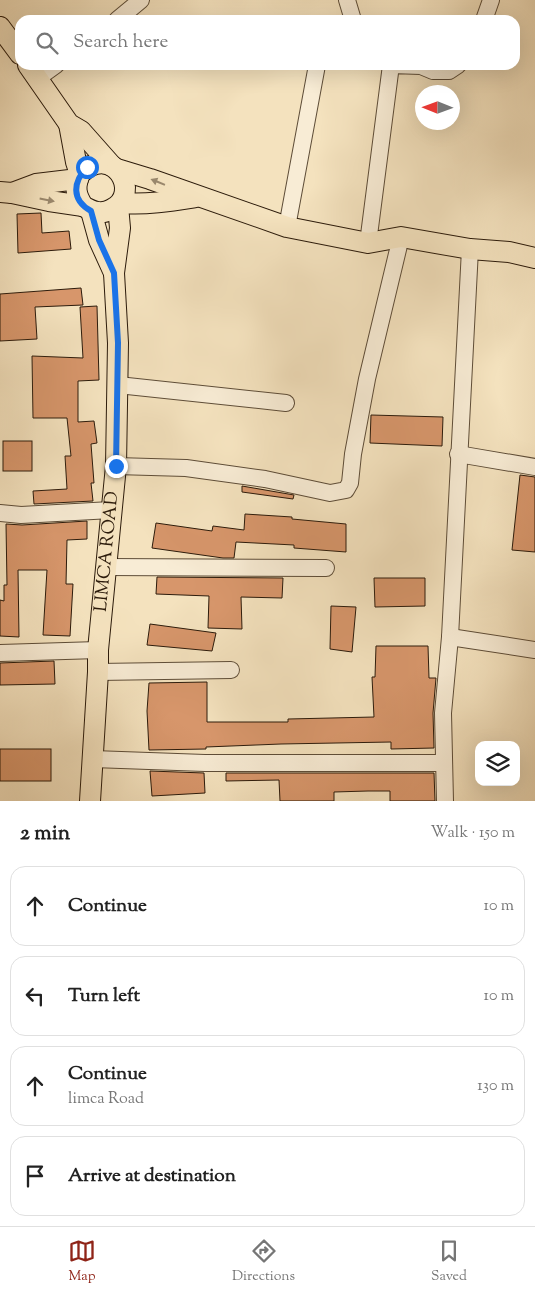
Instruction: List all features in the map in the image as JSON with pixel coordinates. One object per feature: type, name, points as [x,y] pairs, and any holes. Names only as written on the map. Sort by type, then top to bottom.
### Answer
[{"type":"main road","points":[[0,27],[15,47]]},
{"type":"main road","points":[[33,71],[70,124],[81,131],[124,179],[125,188],[120,204]]},
{"type":"main road","points":[[70,124],[79,177],[76,191],[87,208]]},
{"type":"main road","points":[[6,192],[36,184],[79,177],[87,167],[104,163],[287,226],[368,243],[401,237],[470,249],[509,252],[535,258]]},
{"type":"main road","points":[[6,192],[87,208],[99,213],[108,212],[120,204],[167,202],[199,196]]},
{"type":"main road","name":"LIMCA ROAD","points":[[90,801],[98,650],[116,466],[118,343],[114,273],[120,228],[120,204]]},
{"type":"main road","name":"LIMCA ROAD","points":[[87,208],[114,273]]},
{"type":"main road","points":[[509,252],[535,245]]},
{"type":"street","points":[[123,15],[141,0]]},
{"type":"street","points":[[347,0],[352,15]]},
{"type":"street","points":[[486,15],[491,0]]},
{"type":"street","points":[[287,226],[316,70]]},
{"type":"street","points":[[368,243],[390,70]]},
{"type":"street","points":[[429,70],[433,72],[450,70]]},
{"type":"street","points":[[116,466],[186,468],[265,479],[330,493],[346,490],[350,483],[353,454],[367,379],[401,237]]},
{"type":"street","points":[[445,801],[442,713],[450,638],[470,249]]},
{"type":"street","points":[[118,385],[286,404]]},
{"type":"street","points":[[458,454],[535,467]]},
{"type":"street","points":[[0,513],[21,515],[111,510]]},
{"type":"street","points":[[106,567],[326,568]]},
{"type":"street","points":[[450,638],[535,650]]},
{"type":"street","points":[[0,653],[98,650]]},
{"type":"street","points":[[98,672],[231,670]]},
{"type":"street","points":[[93,760],[204,763],[444,763]]},
{"type":"building","points":[[41,213],[42,233],[69,231],[71,249],[18,253],[17,214]]},
{"type":"building","points":[[81,288],[83,305],[35,307],[37,339],[0,341],[0,294]]},
{"type":"building","points":[[97,306],[99,380],[78,381],[78,422],[94,421],[97,443],[91,444],[94,483],[91,483],[93,501],[34,504],[33,491],[67,489],[65,456],[71,456],[67,418],[33,418],[32,356],[83,358],[80,307]]},
{"type":"building","points":[[371,415],[443,417],[442,446],[370,443]]},
{"type":"building","points":[[3,441],[32,441],[32,471],[3,471]]},
{"type":"building","points":[[520,475],[535,477],[535,552],[512,550]]},
{"type":"building","points":[[242,486],[294,495],[293,499],[242,492]]},
{"type":"building","points":[[245,514],[292,517],[292,519],[346,524],[346,552],[294,548],[294,545],[236,542],[234,558],[223,558],[152,548],[156,523],[212,531],[213,526],[244,530]]},
{"type":"building","points":[[87,521],[87,539],[67,540],[66,584],[73,584],[70,636],[43,635],[47,570],[18,570],[19,637],[0,636],[0,600],[4,601],[4,585],[7,585],[6,524],[22,525]]},
{"type":"building","points":[[157,577],[283,578],[282,598],[241,597],[242,629],[208,628],[209,596],[156,594]]},
{"type":"building","points":[[374,578],[425,578],[425,606],[375,607]]},
{"type":"building","points":[[331,606],[356,607],[352,652],[330,649]]},
{"type":"building","points":[[150,624],[216,633],[212,651],[147,645]]},
{"type":"building","points":[[376,646],[428,646],[429,678],[436,678],[433,713],[434,748],[391,749],[391,742],[281,744],[206,747],[206,749],[149,750],[147,711],[149,683],[207,682],[207,722],[288,722],[288,719],[374,717],[372,677],[375,677]]},
{"type":"building","points":[[54,661],[55,684],[0,685],[0,663]]},
{"type":"building","points":[[0,749],[51,749],[51,781],[0,781]]},
{"type":"building","points":[[150,771],[204,773],[205,793],[152,796]]},
{"type":"building","points":[[226,773],[434,773],[435,801],[390,801],[390,791],[368,791],[334,792],[334,801],[280,801],[279,780],[226,781]]},
{"type":"route","points":[[87,167],[80,174],[76,182],[78,199],[83,206],[91,211],[99,240],[114,273],[118,343],[116,466]]}]
